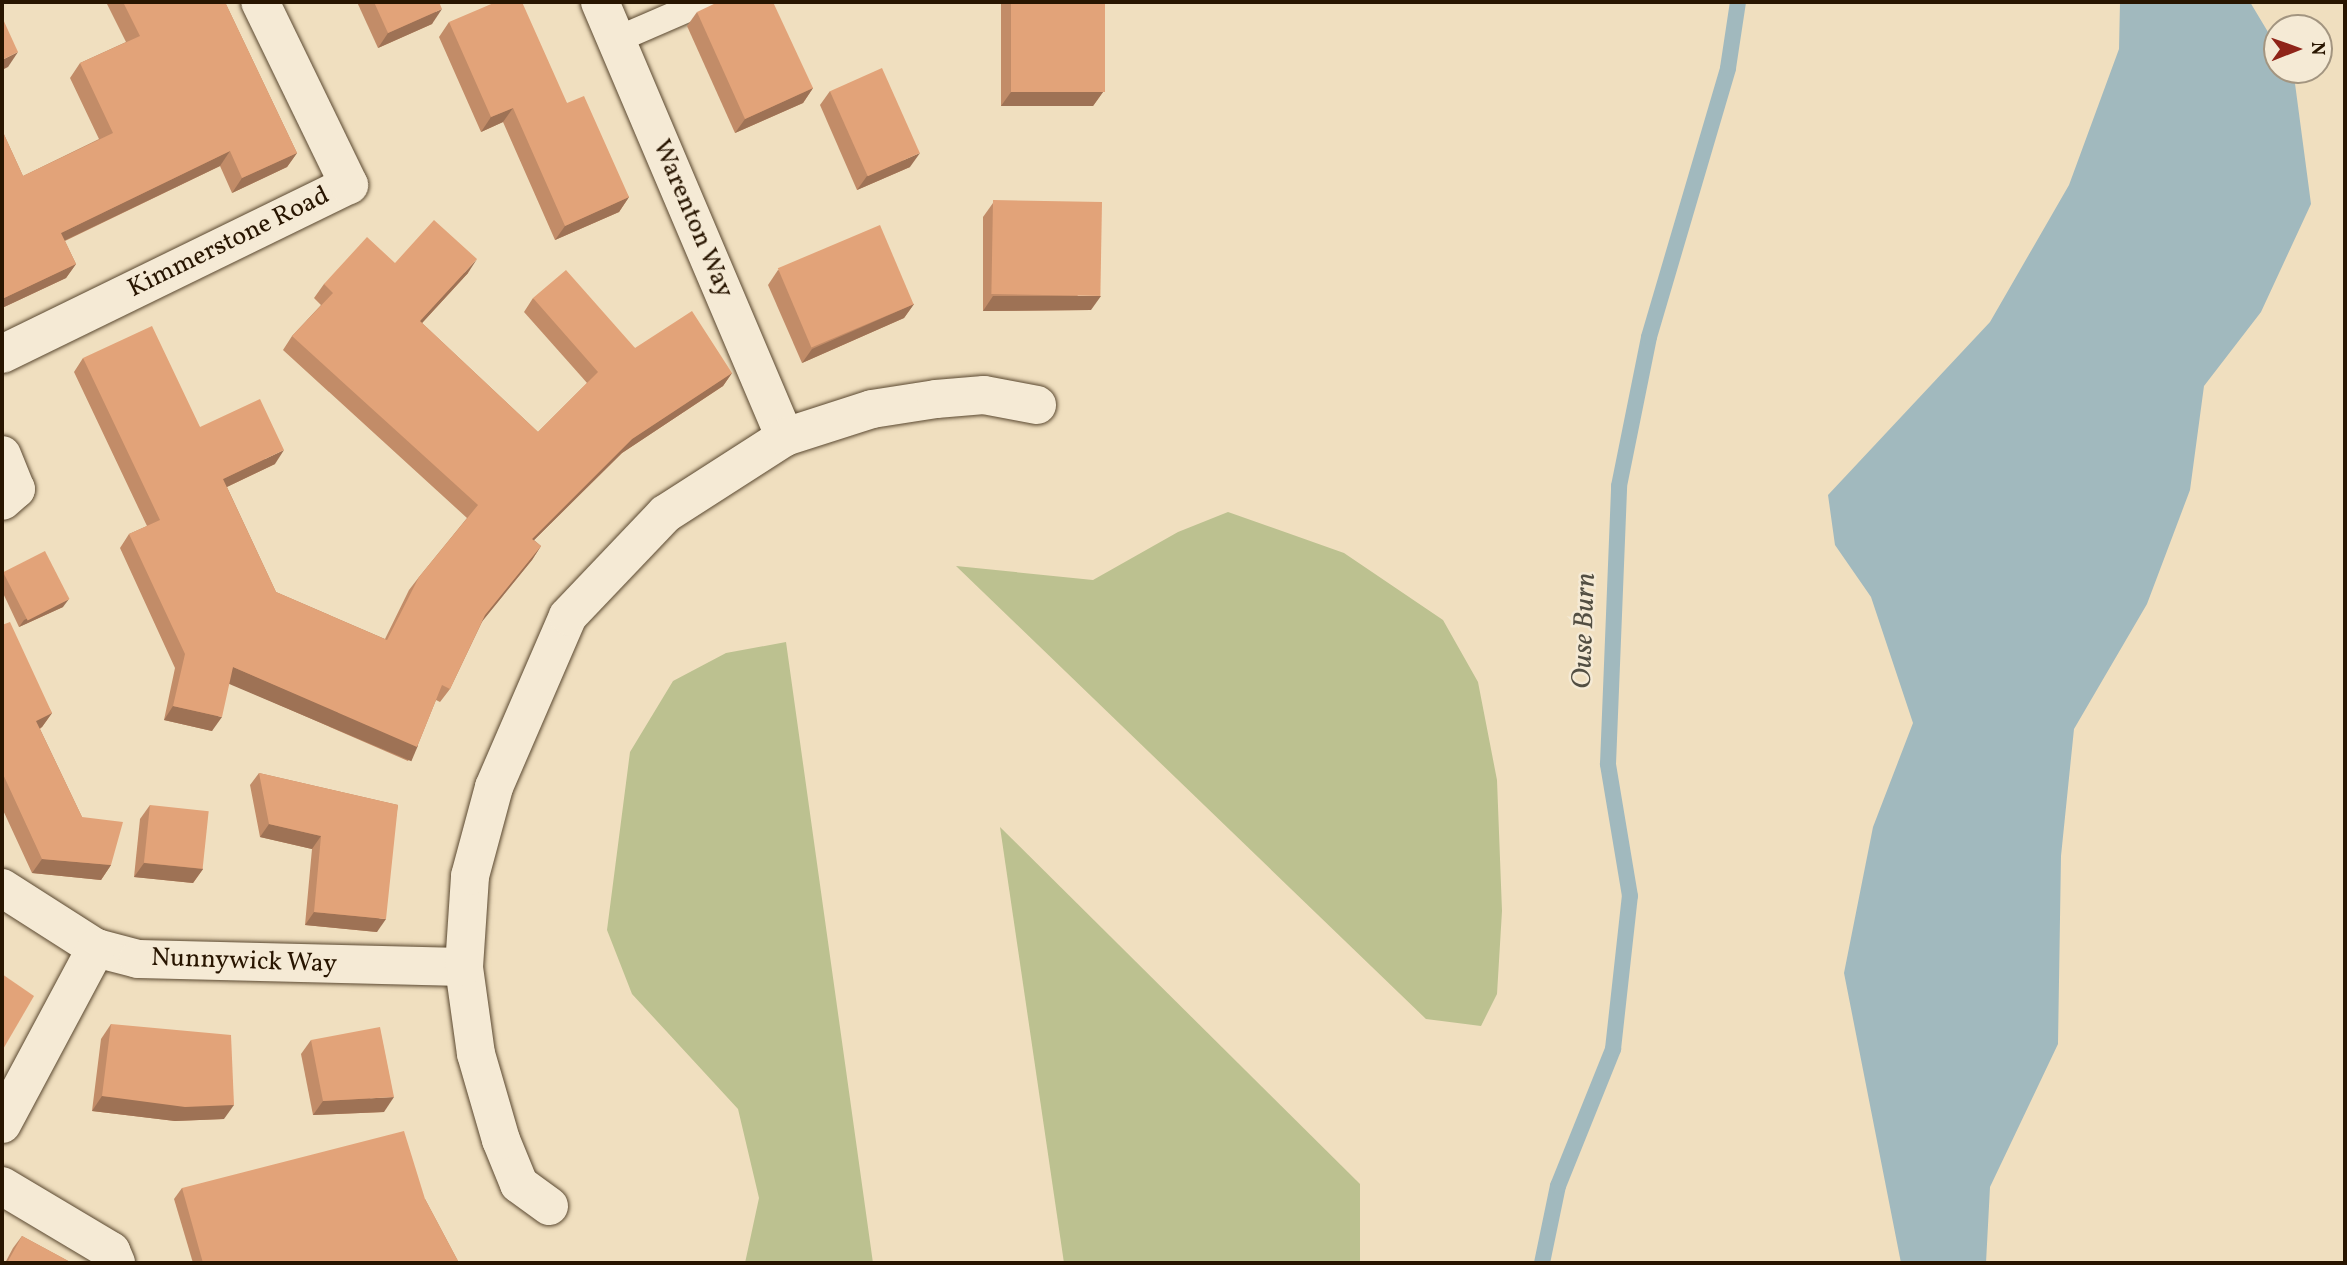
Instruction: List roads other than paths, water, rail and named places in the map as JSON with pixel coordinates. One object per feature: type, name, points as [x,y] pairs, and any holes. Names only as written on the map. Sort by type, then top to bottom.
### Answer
[{"type":"street","name":"Kimmerstone Road","points":[[2,354],[349,185],[260,2]]},
{"type":"street","name":"Warenton Way","points":[[600,2],[785,437]]},
{"type":"street","points":[[549,1206],[519,1184],[501,1140],[476,1054],[464,967],[470,876],[495,787],[568,616],[665,514],[785,437],[872,409],[936,398],[984,395],[1038,405]]},
{"type":"street","points":[[2,455],[16,489],[2,500]]},
{"type":"street","name":"Nunnywick Way","points":[[2,888],[96,948],[190,963],[464,967]]},
{"type":"street","points":[[2,1124],[96,948]]},
{"type":"street","points":[[2,1186],[111,1251],[116,1263]]},
{"type":"lane","points":[[616,40],[704,2]]},
{"type":"water","points":[[2120,2],[2250,2],[2263,24],[2263,84],[2295,84],[2311,204],[2261,312],[2204,386],[2190,490],[2147,604],[2074,729],[2061,856],[2058,1044],[1990,1187],[1986,1263],[1901,1263],[1844,973],[1873,827],[1913,723],[1871,597],[1835,545],[1828,495],[1990,322],[2069,185],[2119,49]]},
{"type":"waterway","name":"Ouse Burn","points":[[1542,1263],[1558,1186],[1613,1049],[1630,896],[1608,764],[1619,486],[1649,337],[1728,68],[1738,2]]}]
